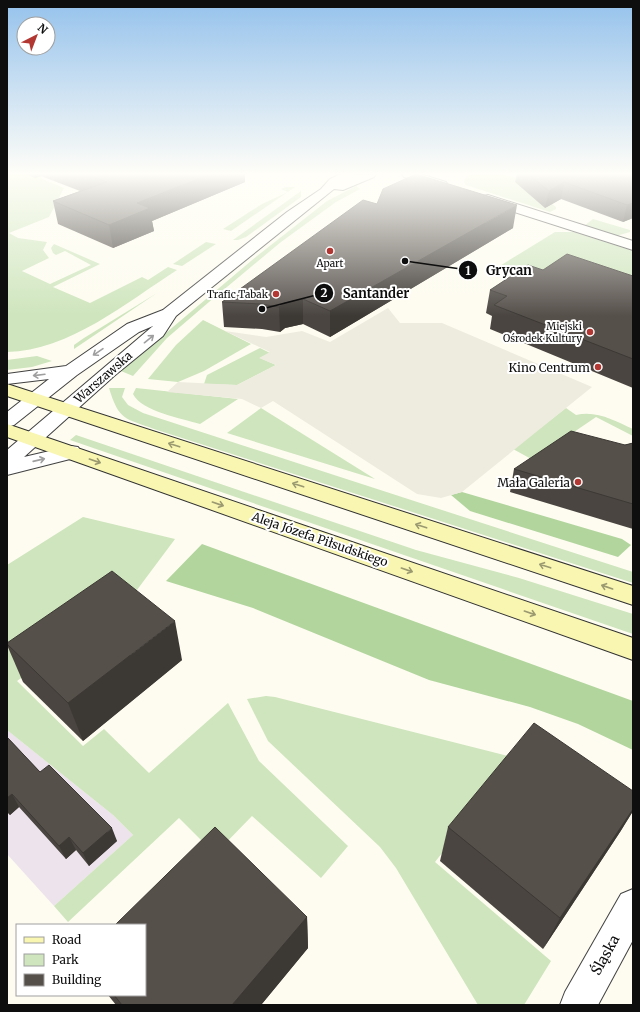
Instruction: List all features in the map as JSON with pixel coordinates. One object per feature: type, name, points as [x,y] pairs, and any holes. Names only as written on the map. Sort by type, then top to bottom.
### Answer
[{"type":"main road","points":[[7,390],[633,596]]},
{"type":"main road","name":"Aleja Józefa Piłsudskiego","points":[[7,430],[633,649]]},
{"type":"street","name":"Warszawska","points":[[7,421],[71,371],[133,328],[169,313],[283,221]]},
{"type":"street","points":[[557,221],[633,246]]},
{"type":"street","name":"Warszawska","points":[[7,461],[157,332],[169,313]]},
{"type":"street","points":[[7,379],[71,371]]},
{"type":"street","points":[[7,468],[71,452]]},
{"type":"street","name":"Śląska","points":[[578,1005],[633,906]]},
{"type":"shaded area","points":[[388,308],[400,323],[442,323],[592,387],[462,492],[441,498],[417,494],[273,401],[261,408],[242,399],[167,392],[178,382],[237,385],[276,365],[259,358],[270,352],[225,331],[266,337],[302,331],[330,342]]},
{"type":"shaded area","points":[[7,730],[113,815],[133,835],[54,906],[7,854]]},
{"type":"green space","points":[[7,221],[38,221],[9,233],[18,238],[47,242],[43,250],[49,258],[22,271],[50,284],[91,265],[65,251],[56,255],[53,253],[51,248],[54,244],[100,264],[53,287],[90,303],[142,277],[148,280],[168,267],[177,270],[118,310],[75,334],[30,350],[7,352]]},
{"type":"green space","points":[[235,221],[245,221],[231,231],[223,229]]},
{"type":"green space","points":[[259,221],[268,221],[246,237],[233,240]]},
{"type":"green space","points":[[301,221],[310,221],[281,242],[167,338],[133,376],[121,371],[257,256]]},
{"type":"green space","points":[[590,221],[600,221],[630,230],[630,232],[616,236],[584,226]]},
{"type":"green space","points":[[555,232],[574,232],[633,251],[633,296],[550,285],[498,267]]},
{"type":"green space","points":[[206,242],[216,244],[182,266],[173,264]]},
{"type":"green space","points":[[157,293],[74,349],[74,345],[84,338]]},
{"type":"green space","points":[[203,320],[251,344],[204,371],[178,382],[148,379],[176,345]]},
{"type":"green space","points":[[260,348],[270,353],[260,358],[276,365],[237,385],[204,384],[207,375]]},
{"type":"green space","points":[[37,356],[52,361],[32,367],[7,370],[7,360]]},
{"type":"green space","points":[[109,388],[125,388],[122,397],[128,405],[143,413],[633,572],[633,583],[136,423],[124,417],[120,413],[116,407]]},
{"type":"green space","points":[[136,388],[238,399],[200,424],[163,414],[144,405],[137,400],[133,394]]},
{"type":"green space","points":[[261,408],[375,479],[227,433]]},
{"type":"green space","points":[[566,408],[576,415],[591,414],[606,417],[633,429],[633,436],[596,417],[533,460],[513,449]]},
{"type":"green space","points":[[76,435],[416,550],[519,578],[633,614],[633,634],[70,440]]},
{"type":"green space","points":[[462,492],[622,539],[631,545],[618,557],[470,511],[451,495]]},
{"type":"green space","points":[[83,517],[175,539],[128,602],[17,681],[83,746],[104,729],[149,773],[228,703],[259,761],[348,846],[321,878],[252,816],[215,854],[179,818],[68,922],[54,906],[133,835],[113,815],[7,730],[7,565]]},
{"type":"green space","points":[[202,544],[633,701],[633,750],[578,724],[530,707],[429,680],[253,608],[166,581]]},
{"type":"green space","points":[[266,696],[516,758],[435,862],[551,961],[524,1005],[478,1005],[396,868],[380,847],[268,741],[247,699]]},
{"type":"building","points":[[100,221],[118,221],[109,225]]},
{"type":"building","points":[[334,221],[488,221],[330,311],[303,299],[284,303],[279,307],[261,304],[222,302]]},
{"type":"building","points":[[567,254],[633,276],[633,359],[494,305],[507,296],[490,290],[528,265],[543,270]]},
{"type":"building","points":[[571,431],[625,445],[633,443],[633,504],[514,469]]},
{"type":"building","points":[[112,571],[175,621],[68,703],[7,643]]},
{"type":"building","points":[[534,723],[633,791],[633,809],[560,918],[448,827]]},
{"type":"building","points":[[7,737],[40,772],[49,765],[112,828],[83,853],[69,837],[59,846],[12,794],[7,798]]},
{"type":"building","points":[[215,827],[307,917],[232,1005],[122,1005],[115,996],[146,996],[146,924],[116,924]]},
{"type":"place","name":"Apart","points":[[330,251]]},
{"type":"place","name":"Grycan","points":[[405,261]]},
{"type":"place","name":"Trafic Tabak","points":[[276,294]]},
{"type":"place","name":"Santander","points":[[262,309]]},
{"type":"place","name":"Miejski Ośrodek Kultury","points":[[590,332]]},
{"type":"place","name":"Kino Centrum","points":[[598,367]]},
{"type":"place","name":"Mała Galeria","points":[[578,482]]}]
